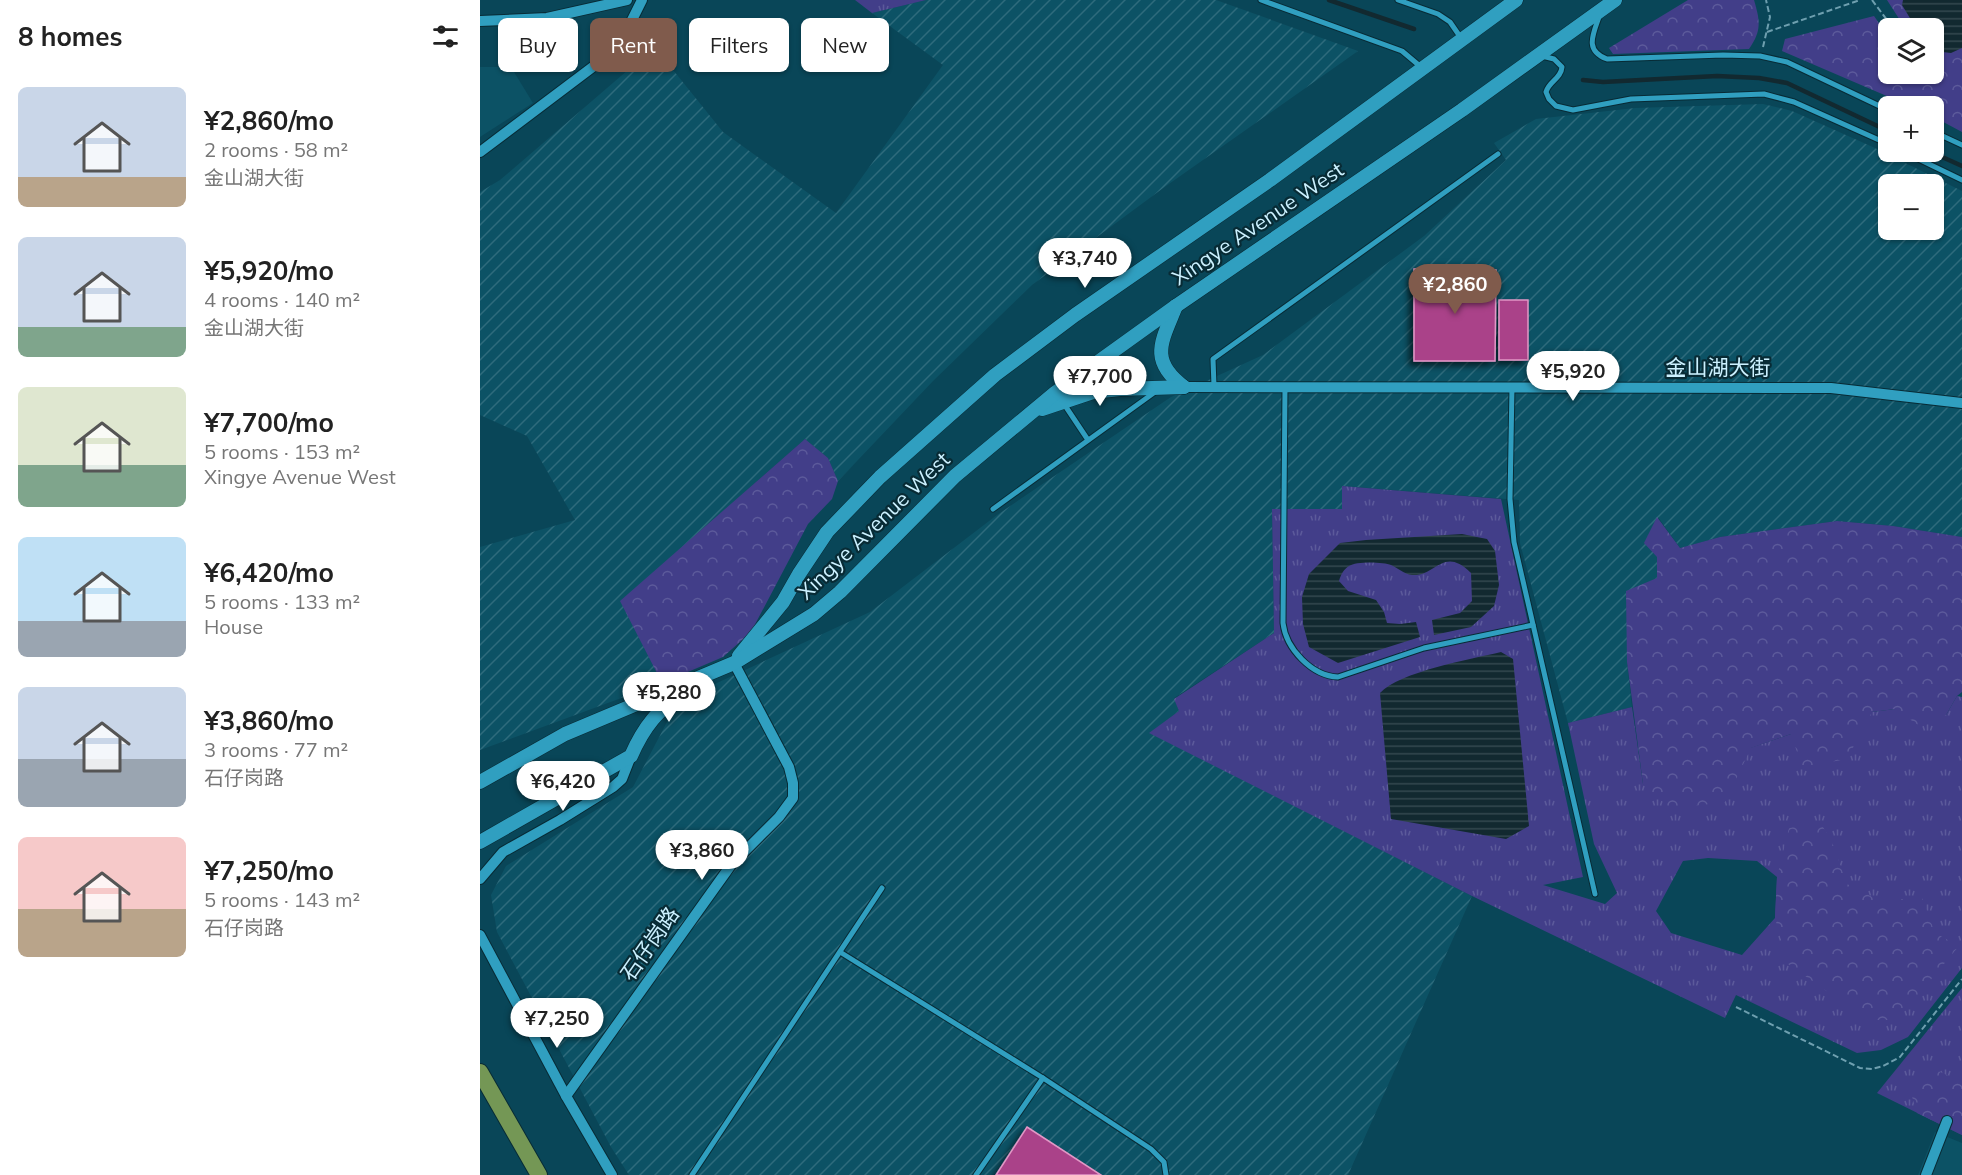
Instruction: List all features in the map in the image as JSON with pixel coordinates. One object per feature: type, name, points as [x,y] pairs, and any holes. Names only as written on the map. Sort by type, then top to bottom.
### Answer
[{"type":"main road","points":[[480,1072],[539,1175]]},
{"type":"street","points":[[480,21],[547,18],[627,0]]},
{"type":"street","points":[[480,152],[598,63],[621,42],[642,0]]},
{"type":"street","name":"Xingye Avenue West","points":[[734,663],[783,602],[827,532],[880,477],[949,414],[995,375],[1066,322],[1270,180],[1516,0]]},
{"type":"street","name":"Xingye Avenue West","points":[[734,663],[814,615],[956,476],[1014,426],[1090,366],[1453,117],[1615,0]]},
{"type":"street","points":[[1176,306],[1162,341],[1161,354],[1163,366],[1171,377],[1184,387]]},
{"type":"street","points":[[1014,426],[1046,407],[1093,392],[1184,387]]},
{"type":"street","name":"金山湖大街","points":[[1184,387],[1831,388],[1962,403]]},
{"type":"street","points":[[480,782],[565,734],[734,663]]},
{"type":"street","name":"石仔岗路","points":[[566,1096],[731,865],[779,817],[793,798],[793,783],[789,767],[734,663]]},
{"type":"street","points":[[480,879],[503,852],[568,816],[622,779],[641,732],[655,714],[693,682]]},
{"type":"street","points":[[480,842],[631,756]]},
{"type":"street","points":[[480,935],[566,1096],[612,1175]]},
{"type":"street","points":[[1926,1175],[1947,1121]]},
{"type":"lane","points":[[1261,0],[1402,51],[1423,68]]},
{"type":"lane","points":[[1398,0],[1438,14],[1450,22],[1462,39]]},
{"type":"lane","points":[[1601,9],[1592,42],[1597,56],[1607,59],[1760,56],[1787,62],[1878,105]]},
{"type":"lane","points":[[1538,54],[1554,59],[1562,68],[1560,76],[1548,86],[1546,92],[1556,106],[1573,110],[1631,99],[1764,94],[1794,102],[1878,140]]},
{"type":"lane","points":[[1944,137],[1962,145]]},
{"type":"lane","points":[[1214,386],[1213,359],[1498,154]]},
{"type":"lane","points":[[1925,162],[1962,180]]},
{"type":"lane","points":[[1285,387],[1282,623],[1284,636],[1291,648],[1325,677],[1338,677],[1424,648],[1533,625]]},
{"type":"lane","points":[[1512,387],[1510,498],[1514,542],[1595,894]]},
{"type":"lane","points":[[993,509],[1161,388]]},
{"type":"lane","points":[[1063,402],[1088,440]]},
{"type":"lane","points":[[692,1175],[882,888]]},
{"type":"lane","points":[[840,952],[1043,1078],[1151,1149],[1164,1162],[1166,1175]]},
{"type":"lane","points":[[976,1175],[1043,1078]]},
{"type":"path","points":[[1760,56],[1770,17],[1766,0]]},
{"type":"path","points":[[1767,32],[1860,0]]},
{"type":"path","points":[[1872,0],[1886,18]]},
{"type":"path","points":[[1736,1007],[1860,1068],[1872,1069],[1900,1057],[1962,979]]},
{"type":"shaded area","points":[[926,0],[1216,0],[1358,51],[1166,186],[1032,285],[933,381],[838,481],[828,458],[805,439],[621,601],[662,683],[480,750],[480,547],[575,520],[527,436],[480,415],[480,192],[500,180],[626,72],[675,72],[723,132],[836,213],[943,65],[889,25],[889,18],[879,18],[872,13]]},
{"type":"shaded area","points":[[1903,0],[1962,0],[1962,48],[1951,53],[1944,52],[1944,18],[1910,18],[1902,5]]},
{"type":"shaded area","points":[[480,67],[498,67],[498,72],[514,72],[533,103],[480,137]]},
{"type":"shaded area","points":[[1763,104],[1792,111],[1878,149],[1878,162],[1903,162],[1928,174],[1878,174],[1878,240],[1944,240],[1944,182],[1962,191],[1962,537],[1893,526],[1837,521],[1720,537],[1680,548],[1658,517],[1657,578],[1627,662],[1632,707],[1568,723],[1520,543],[1519,500],[1343,486],[1343,509],[1272,510],[1274,633],[1174,698],[1179,711],[1150,733],[1472,896],[1348,1175],[629,1175],[611,1147],[497,932],[491,895],[506,866],[633,787],[678,701],[870,612],[997,515],[1171,397],[1263,355],[1424,236],[1506,160],[1494,143],[1536,119],[1635,108]]},
{"type":"shaded area","points":[[1462,534],[1487,539],[1495,551],[1499,585],[1494,606],[1471,627],[1434,635],[1432,620],[1460,613],[1472,601],[1471,573],[1461,565],[1446,562],[1427,572],[1412,575],[1387,564],[1358,563],[1349,566],[1339,581],[1348,591],[1376,600],[1384,612],[1387,623],[1416,622],[1420,637],[1338,663],[1309,647],[1303,624],[1302,597],[1309,574],[1340,543]]},
{"type":"shaded area","points":[[1501,652],[1513,659],[1529,826],[1506,839],[1391,819],[1380,693],[1389,685],[1419,673]]},
{"type":"shaded area","points":[[1935,1132],[1962,1143],[1962,1175],[1918,1175]]},
{"type":"green space","points":[[855,0],[926,0],[872,13]]},
{"type":"green space","points":[[1688,0],[1754,0],[1759,25],[1749,49],[1613,54],[1609,48]]},
{"type":"green space","points":[[1887,0],[1962,0],[1962,132],[1944,122],[1944,96],[1887,96],[1782,51],[1785,39],[1874,16],[1878,22],[1878,84],[1944,84],[1944,18],[1899,18]]},
{"type":"green space","points":[[805,439],[828,458],[838,481],[832,499],[808,524],[751,632],[723,657],[662,683],[620,601]]},
{"type":"green space","points":[[1342,486],[1501,499],[1583,877],[1543,885],[1605,904],[1617,893],[1594,844],[1568,723],[1632,707],[1643,784],[1724,802],[1750,748],[1791,734],[1872,712],[1895,709],[1946,715],[1957,696],[1962,697],[1962,968],[1908,1037],[1881,1050],[1857,1053],[1736,995],[1725,1018],[1472,896],[1149,733],[1179,711],[1174,699],[1274,633],[1272,509],[1342,509]],"holes":[[[1708,858],[1757,861],[1777,877],[1775,918],[1742,955],[1671,933],[1656,911],[1683,861]]]},
{"type":"green space","points":[[1657,517],[1680,548],[1720,537],[1837,521],[1893,526],[1962,537],[1962,692],[1957,696],[1946,715],[1921,727],[1895,709],[1872,712],[1847,759],[1802,767],[1791,734],[1751,748],[1725,802],[1671,809],[1643,784],[1627,662],[1626,591],[1657,578],[1657,557],[1644,543]]},
{"type":"green space","points":[[1820,822],[1832,842],[1847,884],[1884,903],[1921,895],[1935,933],[1959,946],[1897,1020],[1868,1020],[1788,964],[1775,918],[1777,877],[1789,828]]},
{"type":"green space","points":[[1962,988],[1962,1135],[1877,1093]]},
{"type":"green space","points":[[1925,1065],[1962,1082],[1962,1135],[1917,1113],[1910,1090]]},
{"type":"building","points":[[1414,269],[1496,270],[1495,361],[1414,361]]},
{"type":"building","points":[[1499,300],[1528,300],[1528,360],[1499,360]]},
{"type":"building","points":[[1027,1127],[1101,1175],[996,1175]]},
{"type":"waterway","points":[[1329,0],[1414,29]]},
{"type":"waterway","points":[[1583,80],[1603,82],[1717,76],[1759,78],[1787,83],[1878,126]]},
{"type":"waterway","points":[[1944,158],[1962,166]]}]
